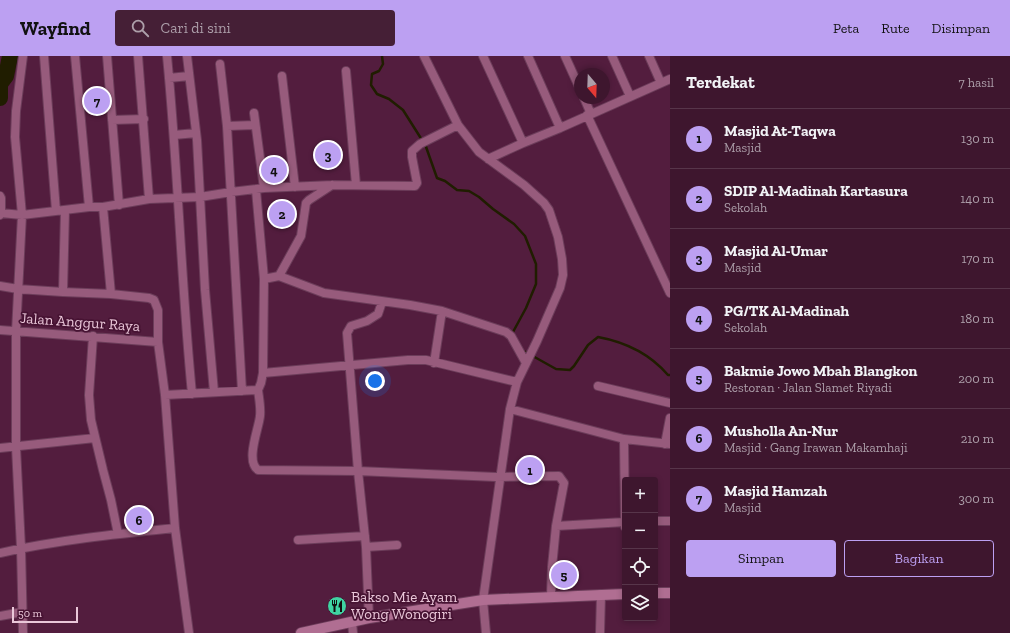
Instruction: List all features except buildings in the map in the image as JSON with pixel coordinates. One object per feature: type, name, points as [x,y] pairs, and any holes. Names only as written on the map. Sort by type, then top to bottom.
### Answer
[{"type":"main road","points":[[658,593],[670,593]]},
{"type":"main road","points":[[301,633],[369,618],[483,600],[622,594]]},
{"type":"street","points":[[23,56],[16,112],[15,137],[22,215],[16,332],[16,447],[23,633]]},
{"type":"street","points":[[44,56],[56,211]]},
{"type":"street","points":[[75,56],[89,207]]},
{"type":"street","points":[[107,56],[119,205]]},
{"type":"street","points":[[138,56],[149,199]]},
{"type":"street","points":[[168,56],[179,198],[185,321],[192,394]]},
{"type":"street","points":[[187,56],[196,133],[205,290],[214,392]]},
{"type":"street","points":[[424,56],[458,125],[479,152],[538,196],[549,210],[554,222],[562,259],[563,275],[560,288],[517,382],[510,409],[483,600],[486,633]]},
{"type":"street","points":[[482,56],[523,143]]},
{"type":"street","points":[[528,56],[560,128]]},
{"type":"street","points":[[565,56],[574,76]]},
{"type":"street","points":[[612,56],[630,96]]},
{"type":"street","points":[[649,56],[661,83]]},
{"type":"street","points":[[220,64],[227,126],[242,391]]},
{"type":"street","points":[[346,70],[356,185]]},
{"type":"street","points":[[169,78],[189,76]]},
{"type":"street","points":[[282,76],[295,187]]},
{"type":"street","points":[[488,159],[670,79]]},
{"type":"street","points":[[586,104],[589,115],[670,293]]},
{"type":"street","points":[[254,113],[260,189],[264,279],[263,373],[258,390],[261,414],[252,456],[255,468],[263,470],[358,471],[501,477],[559,476],[564,483],[556,526],[551,596]]},
{"type":"street","points":[[112,120],[144,119]]},
{"type":"street","points":[[227,126],[255,125]]},
{"type":"street","points":[[0,196],[0,214],[22,215],[119,205],[149,199],[200,197],[260,189],[333,185],[416,186],[417,183],[411,152],[420,144],[458,125]]},
{"type":"street","points":[[174,135],[196,133]]},
{"type":"street","points":[[279,276],[301,236],[306,203],[333,185]]},
{"type":"street","points":[[103,207],[111,294]]},
{"type":"street","points":[[63,292],[65,210]]},
{"type":"street","points":[[264,279],[279,276],[324,293],[442,311],[506,332],[511,336],[527,361]]},
{"type":"street","points":[[0,286],[18,289],[111,294],[149,298],[154,300],[158,310],[158,342],[165,395],[175,528],[188,633]]},
{"type":"street","points":[[369,618],[366,547],[358,471],[347,333],[351,326],[367,322],[378,314],[382,302]]},
{"type":"street","points":[[434,362],[442,311]]},
{"type":"street","name":"Jalan Anggur Raya","points":[[0,330],[158,342]]},
{"type":"street","points":[[93,336],[89,395],[91,420],[112,500],[118,534]]},
{"type":"street","points":[[263,373],[350,364],[426,360],[517,382]]},
{"type":"street","points":[[598,386],[670,403]]},
{"type":"street","points":[[165,395],[258,390]]},
{"type":"street","points":[[510,409],[624,438],[668,444],[670,418]]},
{"type":"street","points":[[0,448],[95,438]]},
{"type":"street","points":[[624,438],[625,513]]},
{"type":"street","points":[[658,521],[670,521]]},
{"type":"street","points":[[556,526],[622,522]]},
{"type":"street","points":[[0,553],[21,548],[118,534],[175,528]]},
{"type":"street","points":[[298,540],[365,536]]},
{"type":"street","points":[[366,547],[397,545]]},
{"type":"street","points":[[600,633],[601,594]]},
{"type":"street","points":[[0,616],[22,612]]},
{"type":"street","points":[[352,622],[353,633]]},
{"type":"waterway","points":[[0,98],[0,84],[6,76],[10,56]]},
{"type":"waterway","points":[[382,56],[383,64],[379,71],[372,74],[371,85],[377,94],[389,99],[403,110],[422,140]]},
{"type":"waterway","points":[[425,144],[437,178],[445,181],[457,190],[469,191],[479,197],[514,224],[525,236],[536,264],[536,284],[526,308],[513,332],[514,336]]},
{"type":"waterway","points":[[522,350],[556,369],[570,370],[588,345],[598,337],[618,342],[636,350],[645,355],[668,375],[670,375]]},
{"type":"place","name":"Masjid Hamzah","points":[[97,101]]},
{"type":"place","name":"Masjid Al-Umar","points":[[328,155]]},
{"type":"place","name":"PG/TK Al-Madinah","points":[[274,170]]},
{"type":"place","name":"SDIP Al-Madinah Kartasura","points":[[282,214]]},
{"type":"place","name":"Masjid At-Taqwa","points":[[530,470]]},
{"type":"place","name":"Musholla An-Nur","points":[[139,520]]},
{"type":"place","name":"Bakmie Jowo Mbah Blangkon","points":[[564,575]]},
{"type":"place","name":"Bakso Mie Ayam Wong Wonogiri","points":[[337,606]]}]
